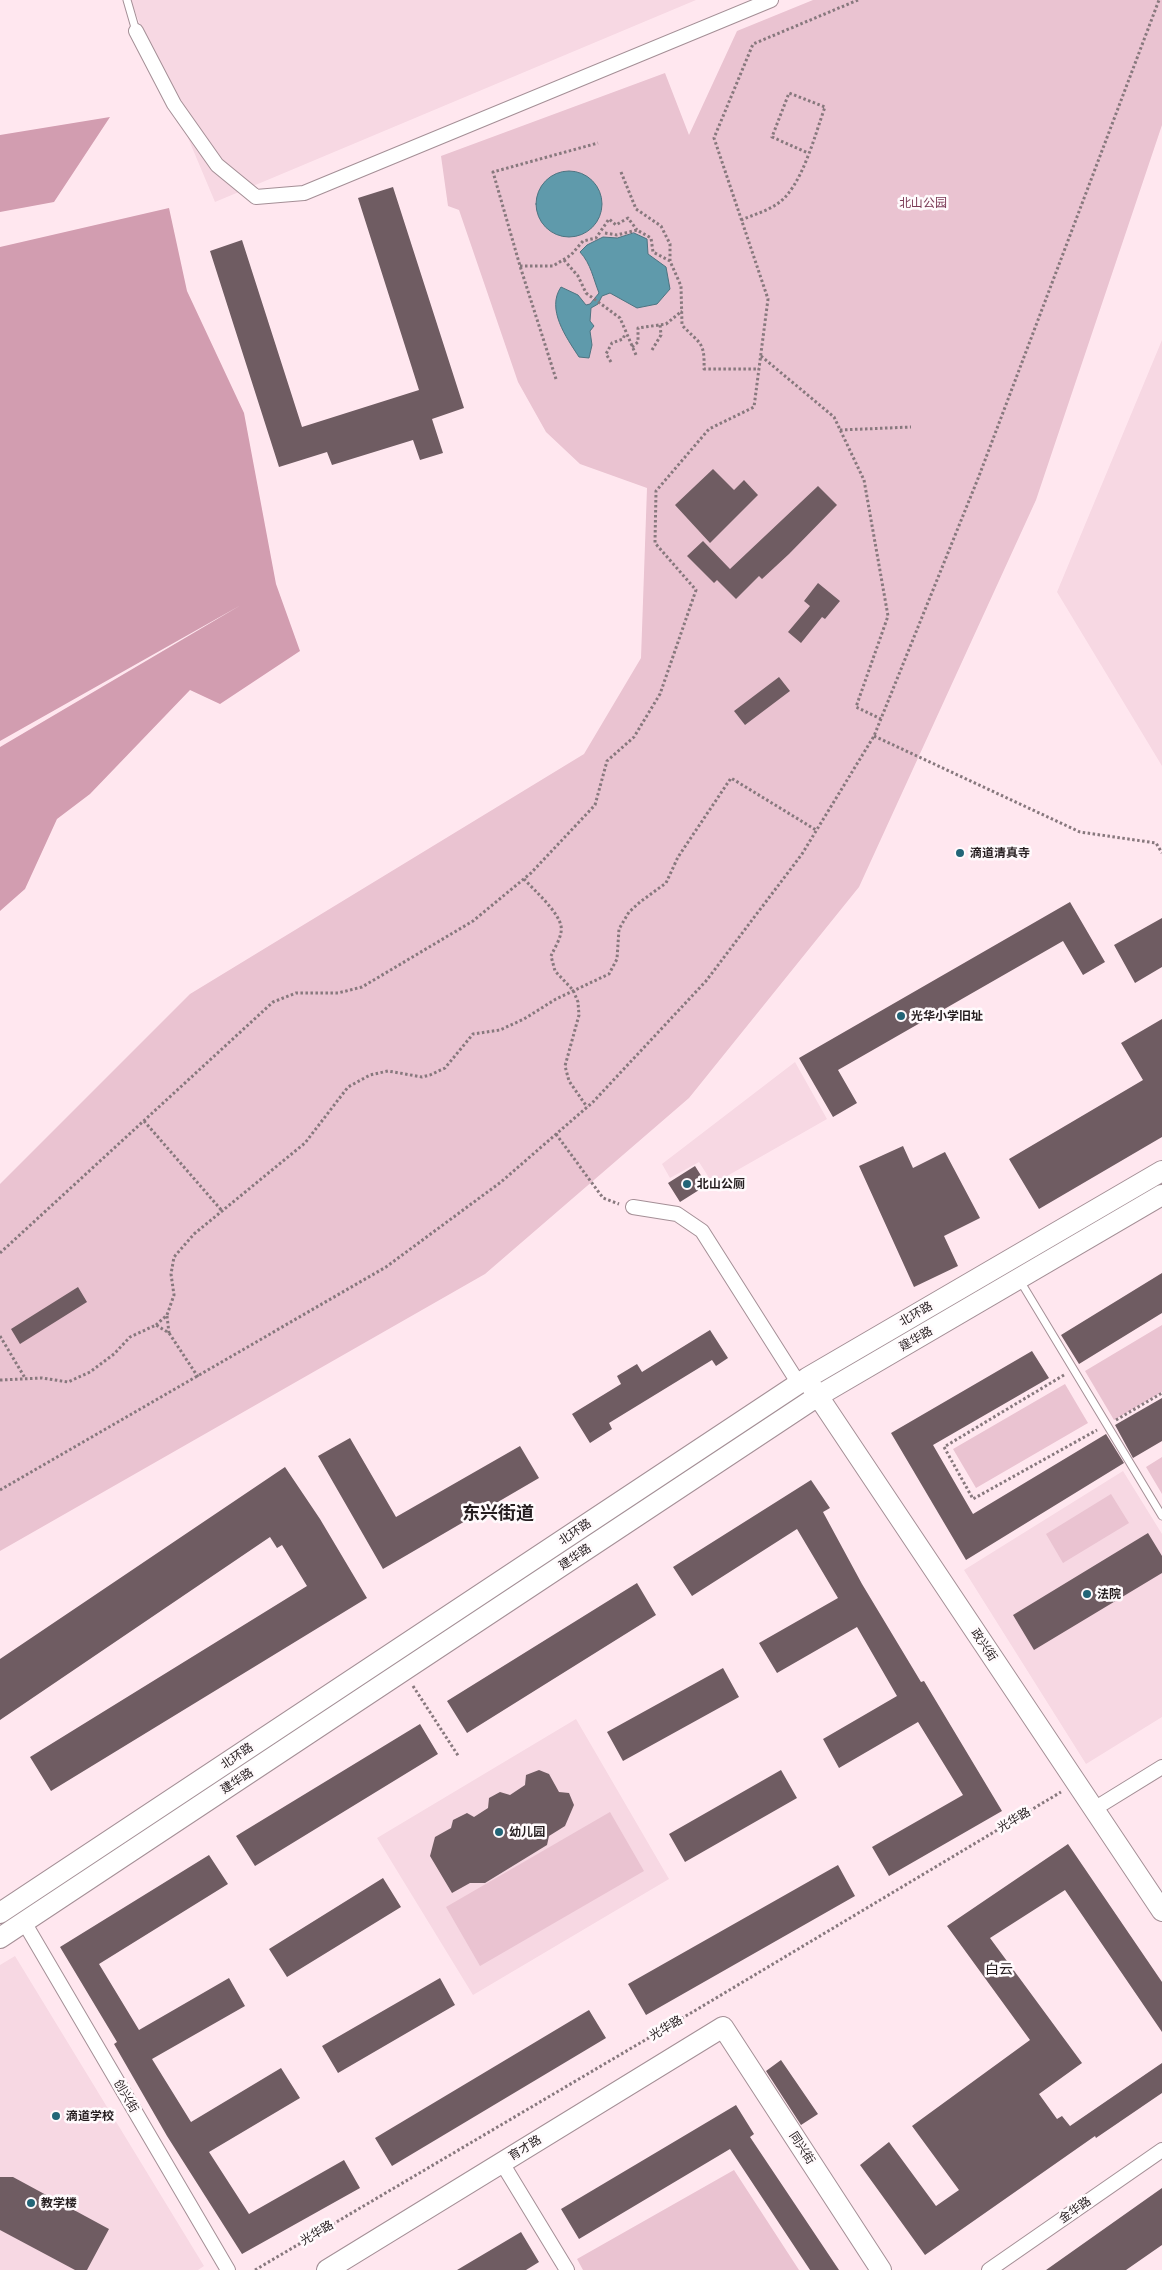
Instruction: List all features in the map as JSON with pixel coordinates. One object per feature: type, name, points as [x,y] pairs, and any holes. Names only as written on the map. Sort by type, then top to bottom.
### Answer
[{"type":"street","points":[[136,31],[174,104],[217,165],[256,196],[304,193],[771,0]]},
{"type":"street","name":"建华路","points":[[0,1938],[818,1396],[1019,1279],[1156,1190]]},
{"type":"street","name":"北环路","points":[[0,1912],[803,1381],[1156,1190]]},
{"type":"street","points":[[633,1207],[677,1214],[702,1231],[803,1381]]},
{"type":"street","name":"政兴街","points":[[803,1381],[818,1396],[1162,1911]]},
{"type":"street","points":[[1094,1809],[1162,1767]]},
{"type":"street","name":"创兴街","points":[[24,1922],[228,2270]]},
{"type":"street","name":"育才路","points":[[328,2270],[723,2027]]},
{"type":"street","name":"同兴街","points":[[723,2027],[881,2270]]},
{"type":"street","name":"金华路","points":[[989,2270],[1162,2150]]},
{"type":"street","points":[[502,2163],[567,2270]]},
{"type":"lane","points":[[127,0],[136,31]]},
{"type":"lane","points":[[1019,1279],[1162,1516]]},
{"type":"path","points":[[0,1253],[273,1002],[296,993],[338,993],[362,987],[472,921],[524,879],[596,805],[607,761],[634,737],[660,694],[696,590],[655,544],[656,491],[709,430],[754,407],[768,299],[714,138],[753,44],[858,0]]},
{"type":"path","points":[[0,1490],[386,1267],[501,1182],[556,1134],[587,1106],[706,981],[802,854],[874,736],[976,483],[1159,0]]},
{"type":"path","points":[[742,220],[778,204],[793,187],[808,153],[825,107],[789,93],[772,137],[808,153]]},
{"type":"path","points":[[556,379],[520,266],[494,172],[598,143]]},
{"type":"path","points":[[621,172],[636,210],[661,226],[670,244],[670,261],[681,286],[682,325],[700,341],[704,354],[704,369],[759,369]]},
{"type":"path","points":[[520,266],[553,266],[571,255],[583,241],[596,238],[609,219],[616,225],[628,218],[636,230],[651,238],[653,252],[670,261]]},
{"type":"path","points":[[605,233],[617,235],[636,230]]},
{"type":"path","points":[[564,260],[578,276],[586,293],[620,318],[636,355]]},
{"type":"path","points":[[632,347],[638,342],[638,328],[666,324],[682,311]]},
{"type":"path","points":[[652,350],[661,335],[660,324]]},
{"type":"path","points":[[611,362],[606,354],[612,343],[623,339],[625,333]]},
{"type":"path","points":[[761,356],[834,417],[864,480],[888,616],[856,707],[881,719]]},
{"type":"path","points":[[840,430],[911,427]]},
{"type":"path","points":[[874,736],[1080,832],[1156,843],[1162,852]]},
{"type":"path","points":[[169,1333],[167,1315],[174,1295],[171,1274],[174,1257],[194,1234],[305,1143],[348,1087],[370,1075],[388,1071],[422,1077],[430,1075],[445,1068],[473,1034],[500,1030],[524,1020],[573,990],[593,983],[609,974],[617,958],[619,928],[629,912],[666,883],[678,857],[731,778],[816,830]]},
{"type":"path","points":[[524,879],[556,915],[561,927],[558,941],[551,956],[555,970],[573,990],[578,1002],[579,1015],[565,1066],[569,1081],[587,1106]]},
{"type":"path","points":[[144,1121],[223,1212]]},
{"type":"path","points":[[556,1134],[603,1198],[633,1207]]},
{"type":"path","points":[[0,1380],[25,1378],[68,1382],[90,1372],[114,1354],[130,1337],[156,1325],[167,1315]]},
{"type":"path","points":[[156,1325],[169,1333],[198,1377]]},
{"type":"path","points":[[0,1336],[25,1378]]},
{"type":"path","points":[[1073,1369],[944,1448],[973,1499],[1162,1393]]},
{"type":"path","points":[[403,1671],[459,1757]]},
{"type":"path","name":"光华路","points":[[255,2270],[704,2005],[1076,1782]]},
{"type":"shaded area","points":[[130,0],[696,0],[215,202]]},
{"type":"shaded area","points":[[110,117],[54,202],[0,212],[0,135]]},
{"type":"shaded area","points":[[169,208],[187,291],[244,413],[276,584],[300,651],[220,704],[190,690],[90,794],[57,819],[25,889],[0,911],[0,747],[241,605],[0,741],[0,247]]},
{"type":"shaded area","points":[[1162,340],[1162,766],[1057,592]]},
{"type":"shaded area","points":[[795,1062],[827,1119],[713,1184],[699,1162],[670,1178],[662,1164]]},
{"type":"shaded area","points":[[1123,1471],[1162,1534],[1162,1717],[1086,1764],[964,1570]]},
{"type":"shaded area","points":[[576,1719],[669,1879],[473,1995],[377,1838]]},
{"type":"shaded area","name":"滴道学校","points":[[15,1956],[204,2266],[198,2270],[0,2270],[0,1965]]},
{"type":"green space","name":"北山公园","points":[[813,0],[1162,0],[1162,125],[1036,500],[859,887],[689,1098],[485,1274],[0,1551],[0,1184],[190,994],[584,754],[641,658],[647,488],[580,464],[546,432],[518,382],[459,210],[448,206],[441,156],[665,73],[689,135],[737,31]]},
{"type":"green space","points":[[1162,1325],[1162,1392],[1114,1420],[1085,1371]]},
{"type":"green space","points":[[1065,1384],[1088,1423],[976,1488],[953,1449]]},
{"type":"green space","points":[[1162,1457],[1162,1494],[1146,1467]]},
{"type":"green space","points":[[1111,1494],[1129,1523],[1063,1563],[1046,1534]]},
{"type":"green space","points":[[610,1812],[644,1871],[480,1966],[446,1907]]},
{"type":"green space","points":[[734,2170],[799,2270],[583,2270],[577,2259]]},
{"type":"water","points":[[569,171],[582,174],[592,181],[599,191],[602,204],[599,217],[592,227],[582,234],[569,237],[556,234],[546,227],[539,217],[536,204],[539,191],[546,181],[556,174]]},
{"type":"water","points":[[634,233],[647,239],[648,254],[666,267],[670,289],[657,304],[637,308],[610,293],[602,296],[598,304],[591,308],[590,321],[594,326],[590,331],[592,345],[589,358],[579,357],[560,323],[557,314],[557,296],[561,287],[578,295],[586,305],[590,304],[599,293],[589,266],[580,252],[587,245],[603,237],[617,238]]},
{"type":"building","points":[[393,187],[464,408],[432,419],[443,453],[420,460],[413,440],[332,465],[327,452],[279,467],[210,251],[242,240],[302,427],[419,390],[358,198]]},
{"type":"building","points":[[713,469],[734,490],[744,480],[758,495],[710,543],[675,505]]},
{"type":"building","points":[[818,486],[837,505],[789,554],[762,579],[759,576],[736,599],[717,580],[714,583],[687,556],[703,541],[730,569]]},
{"type":"building","points":[[818,583],[840,601],[825,619],[822,617],[801,643],[788,632],[810,606],[804,601]]},
{"type":"building","points":[[779,677],[790,691],[745,725],[734,711]]},
{"type":"building","name":"光华小学旧址","points":[[1070,902],[1105,962],[1083,975],[1063,941],[838,1070],[857,1103],[833,1117],[799,1058]]},
{"type":"building","points":[[1162,918],[1162,967],[1135,983],[1114,945]]},
{"type":"building","points":[[1162,1019],[1162,1137],[1039,1209],[1009,1159],[1143,1080],[1121,1043]]},
{"type":"building","points":[[903,1146],[913,1168],[945,1152],[980,1218],[944,1236],[958,1266],[914,1287],[859,1166]]},
{"type":"building","name":"北山公厕","points":[[695,1166],[707,1185],[680,1202],[668,1183]]},
{"type":"building","points":[[1162,1273],[1162,1313],[1079,1364],[1061,1335]]},
{"type":"building","points":[[78,1287],[87,1302],[20,1344],[11,1329]]},
{"type":"building","points":[[710,1330],[728,1358],[716,1366],[712,1360],[609,1423],[612,1429],[590,1443],[572,1414],[621,1384],[617,1376],[637,1364],[642,1372]]},
{"type":"building","points":[[1032,1351],[1049,1378],[933,1445],[973,1514],[1106,1434],[1124,1463],[966,1560],[891,1433]]},
{"type":"building","points":[[1162,1398],[1162,1441],[1133,1458],[1115,1425]]},
{"type":"building","points":[[350,1438],[396,1517],[520,1446],[539,1478],[383,1569],[318,1456]]},
{"type":"building","points":[[285,1467],[320,1519],[367,1598],[51,1791],[30,1757],[307,1586],[282,1545],[277,1548],[270,1537],[0,1720],[0,1659]]},
{"type":"building","points":[[811,1480],[830,1508],[823,1512],[862,1584],[921,1682],[924,1681],[1002,1811],[889,1876],[872,1847],[963,1795],[918,1722],[839,1768],[823,1739],[897,1696],[857,1627],[777,1673],[759,1643],[838,1598],[797,1529],[692,1596],[673,1567]]},
{"type":"building","name":"法院","points":[[1148,1533],[1162,1556],[1162,1573],[1034,1650],[1013,1615]]},
{"type":"building","points":[[637,1583],[656,1615],[467,1733],[447,1701]]},
{"type":"building","points":[[723,1668],[739,1697],[623,1761],[607,1732]]},
{"type":"building","points":[[420,1724],[438,1754],[255,1866],[236,1836]]},
{"type":"building","name":"幼儿园","points":[[539,1770],[549,1774],[559,1792],[569,1793],[574,1805],[565,1826],[549,1836],[547,1845],[485,1883],[470,1883],[452,1893],[430,1856],[435,1837],[451,1828],[453,1820],[467,1813],[474,1817],[488,1808],[489,1798],[500,1792],[510,1795],[525,1785],[526,1775]]},
{"type":"building","points":[[781,1770],[797,1798],[685,1862],[669,1834]]},
{"type":"building","points":[[1068,1844],[1162,1982],[1162,2032],[1065,1890],[990,1938],[1082,2063],[1039,2094],[1057,2119],[1062,2116],[1070,2126],[1162,2063],[1162,2093],[1096,2138],[1095,2136],[925,2255],[860,2165],[889,2142],[936,2206],[959,2190],[912,2126],[1030,2040],[947,1926]]},
{"type":"building","points":[[209,1855],[228,1884],[99,1964],[139,2030],[229,1978],[245,2006],[152,2059],[191,2122],[281,2068],[300,2098],[209,2152],[249,2214],[344,2160],[360,2188],[242,2254],[167,2136],[114,2044],[117,2042],[60,1947]]},
{"type":"building","points":[[838,1865],[855,1896],[646,2015],[628,1984]]},
{"type":"building","points":[[383,1878],[401,1907],[287,1977],[269,1949]]},
{"type":"building","points":[[440,1978],[455,2005],[338,2073],[322,2046]]},
{"type":"building","points":[[589,2010],[606,2038],[392,2166],[375,2138]]},
{"type":"building","points":[[781,2060],[818,2114],[801,2125],[766,2071]]},
{"type":"building","points":[[736,2105],[754,2134],[750,2137],[839,2270],[810,2270],[730,2149],[579,2239],[561,2209]]},
{"type":"building","name":"教学楼","points":[[0,2177],[13,2177],[109,2229],[87,2270],[75,2270],[0,2230]]},
{"type":"building","points":[[1162,2188],[1162,2245],[1126,2270],[1046,2270]]},
{"type":"building","points":[[521,2232],[539,2262],[526,2270],[457,2270]]},
{"type":"place","name":"滴道清真寺","points":[[960,853]]},
{"type":"place","name":"光华小学旧址","points":[[901,1016]]},
{"type":"place","name":"北山公厕","points":[[687,1184]]},
{"type":"place","name":"法院","points":[[1087,1594]]},
{"type":"place","name":"幼儿园","points":[[499,1832]]},
{"type":"place","name":"滴道学校","points":[[56,2116]]},
{"type":"place","name":"教学楼","points":[[31,2203]]},
{"type":"district","name":"东兴街道","points":[[498,1513]]},
{"type":"district","name":"白云","points":[[999,1970]]}]
